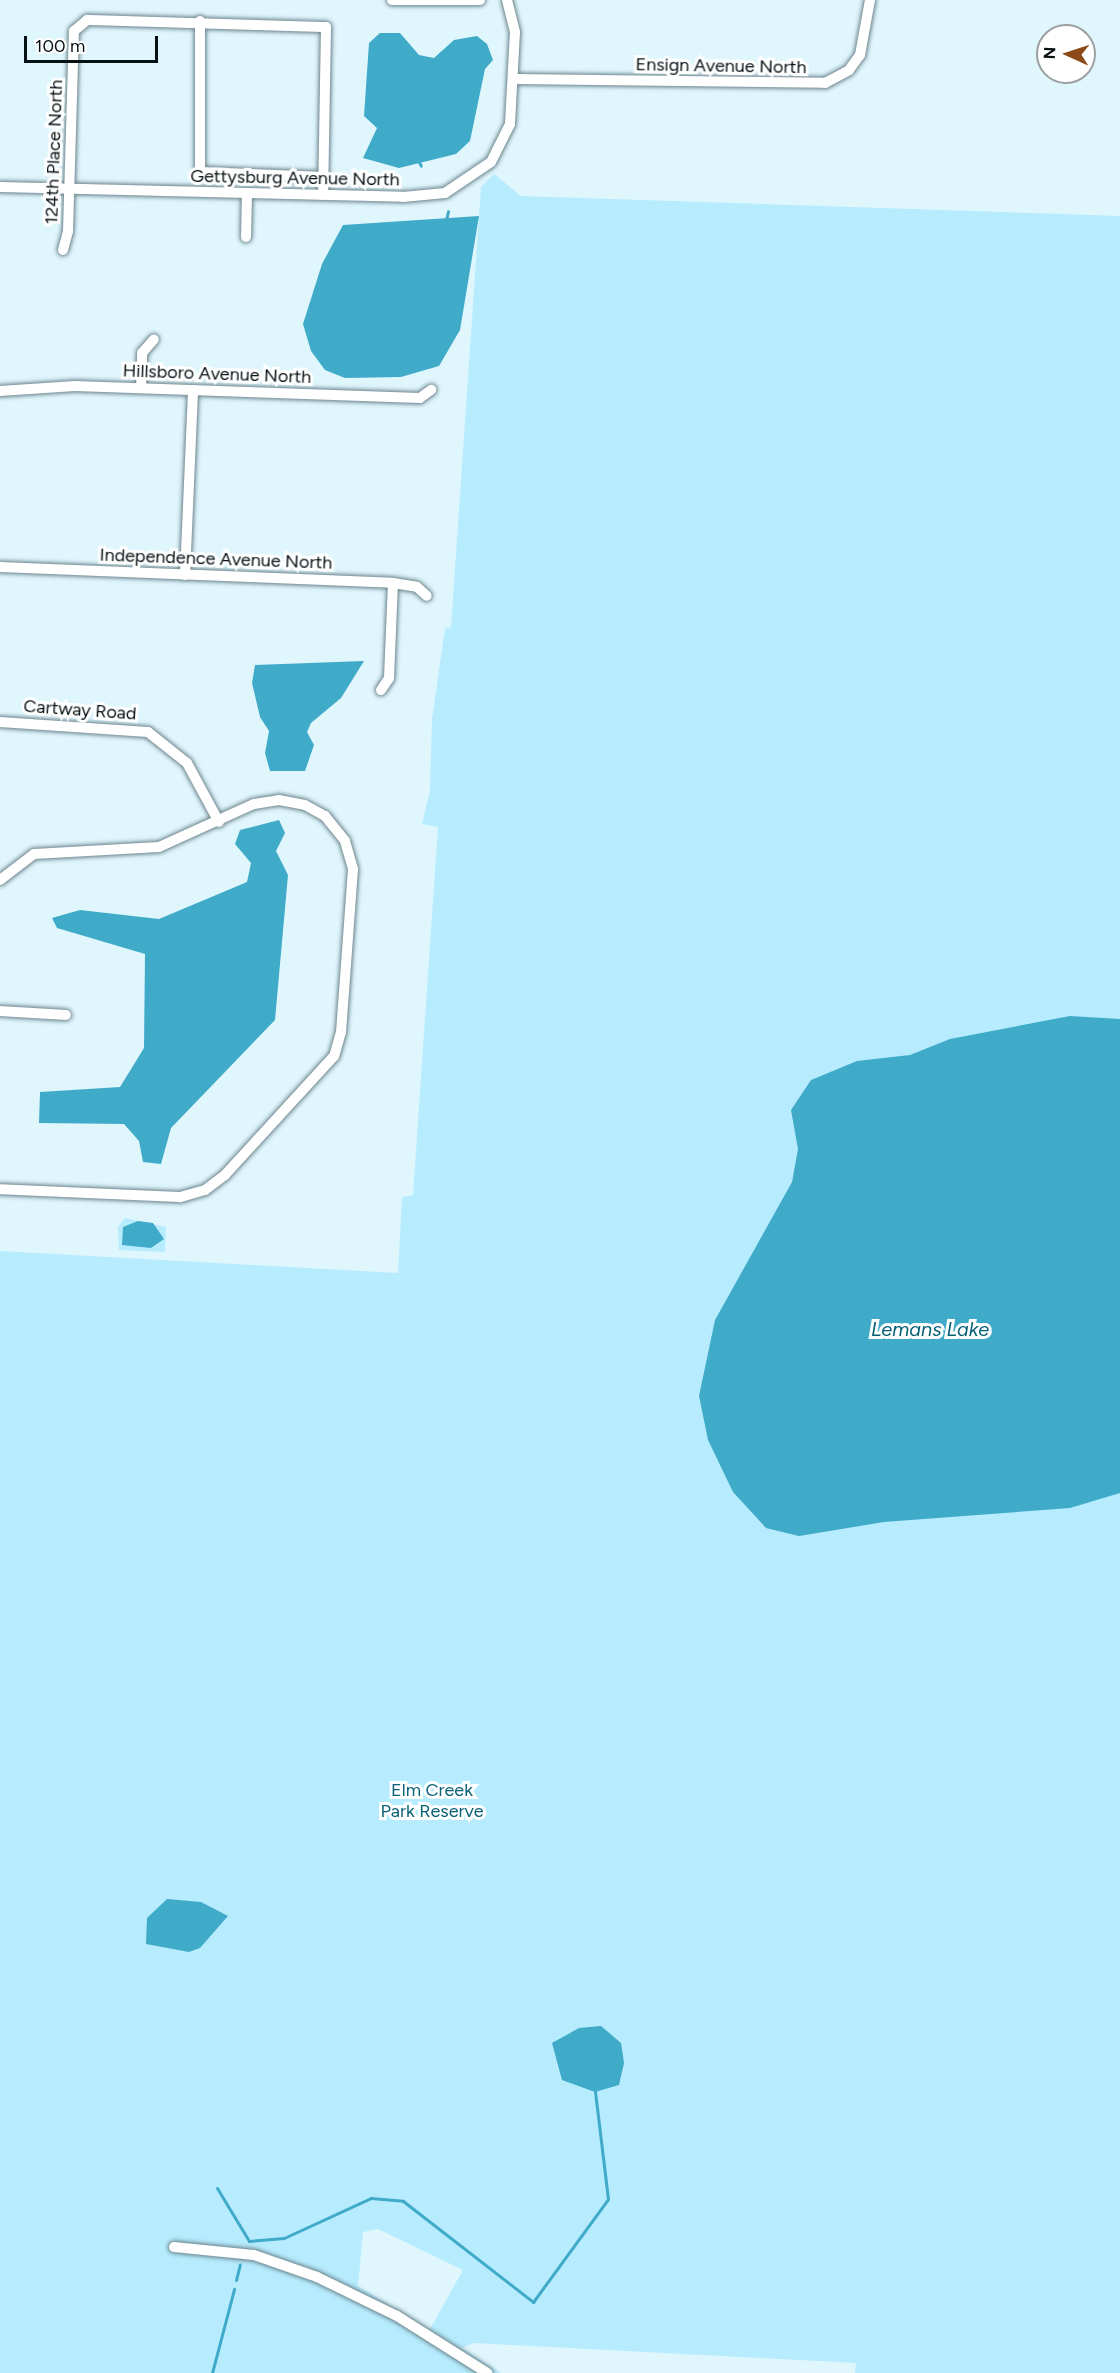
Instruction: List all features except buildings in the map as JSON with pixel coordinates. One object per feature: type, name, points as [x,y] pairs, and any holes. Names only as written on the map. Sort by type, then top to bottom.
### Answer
[{"type":"street","points":[[392,0],[480,0]]},
{"type":"street","name":"Gettysburg Avenue North","points":[[0,187],[420,198],[469,181],[491,162],[505,138],[514,79],[515,32],[507,0]]},
{"type":"street","name":"Ensign Avenue North","points":[[514,79],[825,83],[849,70],[861,55],[870,0]]},
{"type":"street","name":"124th Place North","points":[[63,250],[69,190],[74,31],[80,21],[200,21]]},
{"type":"street","points":[[323,195],[325,177],[326,27],[200,21],[200,172],[325,177]]},
{"type":"street","points":[[246,237],[247,194]]},
{"type":"street","points":[[141,388],[142,353],[154,339]]},
{"type":"street","name":"Hillsboro Avenue North","points":[[0,391],[141,388],[420,398],[430,390]]},
{"type":"street","points":[[185,575],[193,390]]},
{"type":"street","name":"Independence Avenue North","points":[[0,567],[393,583],[417,587],[427,596]]},
{"type":"street","points":[[381,690],[389,678],[393,583]]},
{"type":"street","name":"Cartway Road","points":[[0,722],[148,732],[188,763],[219,822]]},
{"type":"street","points":[[0,880],[34,854],[159,847],[219,822],[254,804],[292,802],[325,816],[345,841],[352,888],[340,1032],[334,1056],[205,1190],[180,1197],[0,1189]]},
{"type":"street","points":[[0,1011],[66,1015]]},
{"type":"street","points":[[174,2247],[254,2255],[317,2277],[397,2316],[487,2373]]},
{"type":"green space","name":"Elm Creek Park Reserve","points":[[494,174],[521,196],[1120,216],[1120,2373],[855,2373],[856,2363],[474,2343],[462,2348],[501,2373],[0,2373],[0,1251],[398,1273],[402,1197],[413,1195],[438,827],[422,824],[430,791],[432,719],[445,629],[451,627],[481,187]],"holes":[[[378,2229],[463,2270],[430,2329],[358,2286],[363,2232]]]},
{"type":"green space","points":[[125,1218],[166,1227],[165,1252],[119,1250],[118,1227]]},
{"type":"water","points":[[380,33],[400,33],[419,55],[434,58],[454,40],[477,36],[487,44],[493,60],[485,69],[470,141],[456,154],[399,168],[363,158],[377,128],[364,116],[369,43]]},
{"type":"water","points":[[479,216],[460,330],[439,366],[401,377],[345,378],[325,370],[311,351],[303,324],[322,264],[343,225]]},
{"type":"water","points":[[364,661],[341,698],[311,723],[307,732],[314,745],[305,771],[270,771],[265,753],[269,731],[260,717],[252,683],[255,665]]},
{"type":"water","points":[[279,820],[285,833],[276,851],[288,875],[275,1020],[171,1128],[161,1164],[143,1162],[139,1141],[124,1124],[39,1123],[40,1092],[120,1087],[144,1048],[145,954],[57,928],[52,918],[80,910],[159,919],[247,882],[251,863],[235,844],[240,830]]},
{"type":"water","name":"Lemans Lake","points":[[1070,1016],[1120,1019],[1120,1493],[1070,1508],[884,1522],[799,1536],[766,1528],[733,1492],[708,1440],[699,1396],[715,1320],[792,1182],[798,1149],[791,1110],[811,1080],[857,1061],[910,1055],[950,1039]]},
{"type":"water","points":[[138,1221],[153,1223],[164,1239],[151,1248],[122,1245],[123,1227]]},
{"type":"water","points":[[167,1899],[201,1902],[228,1916],[200,1948],[189,1952],[146,1944],[147,1918]]},
{"type":"water","points":[[601,2026],[621,2043],[624,2063],[619,2085],[595,2092],[562,2080],[552,2043],[579,2028]]},
{"type":"waterway","points":[[419,162],[421,166]]},
{"type":"waterway","points":[[446,220],[448,211]]},
{"type":"waterway","points":[[217,2188],[249,2241],[284,2238],[371,2198],[403,2201],[533,2302],[608,2199],[595,2092]]},
{"type":"waterway","points":[[236,2280],[240,2264]]},
{"type":"waterway","points":[[212,2373],[234,2289]]}]
